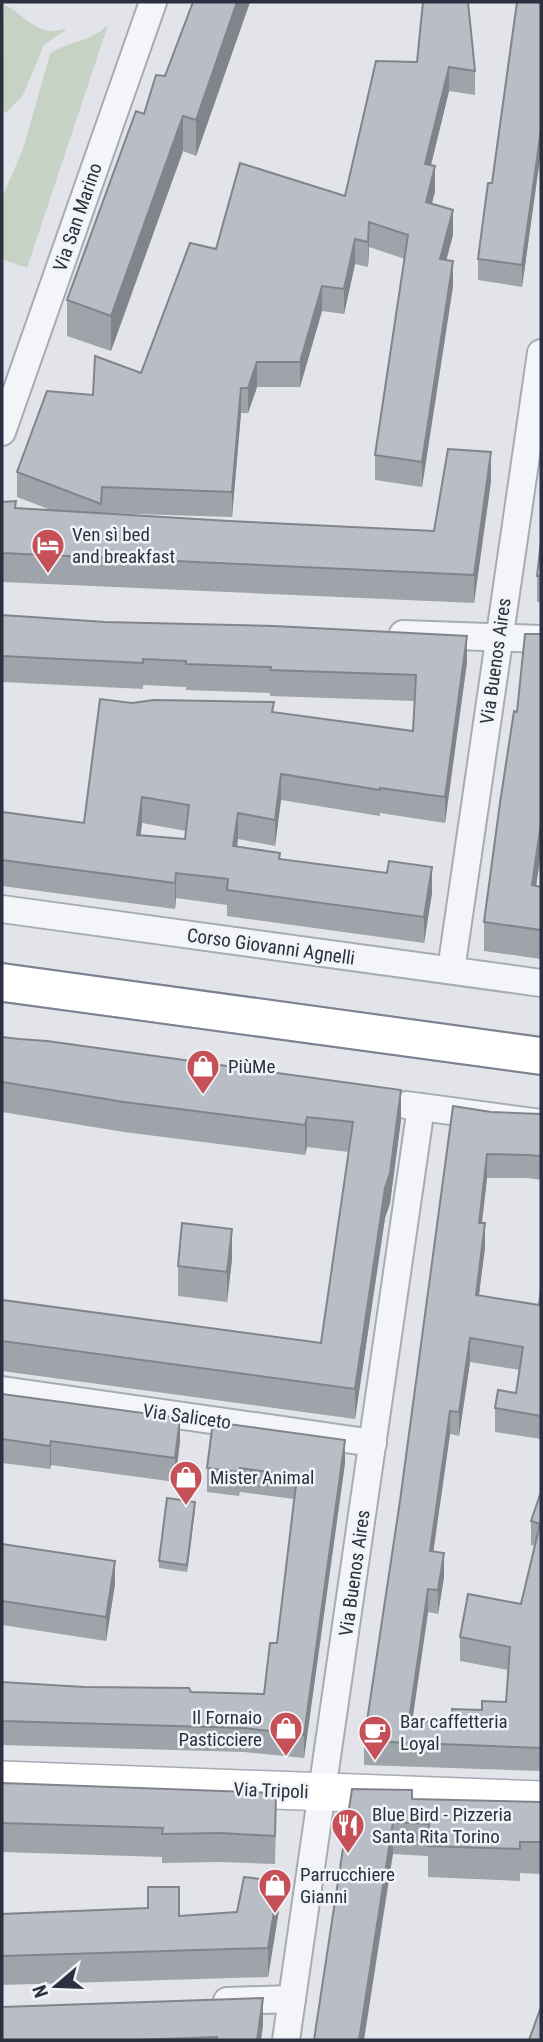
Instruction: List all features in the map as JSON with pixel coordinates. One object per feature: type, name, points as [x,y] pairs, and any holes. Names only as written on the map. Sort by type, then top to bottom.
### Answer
[{"type":"main road","points":[[2,982],[541,1056]]},
{"type":"main road","name":"Via Tripoli","points":[[2,1780],[541,1800]]},
{"type":"street","name":"Via San Marino","points":[[2,432],[153,2]]},
{"type":"street","name":"Via Buenos Aires","points":[[451,970],[541,353]]},
{"type":"street","points":[[376,633],[541,639]]},
{"type":"street","name":"Corso Giovanni Agnelli","points":[[2,909],[541,983]]},
{"type":"street","points":[[378,1101],[541,1123]]},
{"type":"street","name":"Via Buenos Aires","points":[[286,2040],[421,1107]]},
{"type":"street","name":"Via Saliceto","points":[[2,1391],[373,1443]]},
{"type":"street","points":[[205,2002],[292,1998]]},
{"type":"green space","points":[[4,5],[43,30],[67,29],[44,45],[23,95],[7,112],[2,113]]},
{"type":"green space","points":[[108,25],[27,268],[2,259],[2,198],[23,149],[50,54],[93,36]]},
{"type":"building","points":[[193,2],[237,2],[196,120],[183,116],[111,316],[67,300],[136,111],[144,114],[156,75],[165,76]]},
{"type":"building","points":[[423,2],[468,2],[475,71],[449,67],[425,164],[435,166],[426,202],[453,210],[440,259],[453,261],[422,462],[375,455],[408,235],[369,222],[368,242],[355,239],[344,289],[322,286],[300,362],[257,362],[248,388],[241,388],[232,492],[102,487],[101,504],[17,472],[47,391],[93,395],[95,356],[141,373],[190,243],[216,249],[240,163],[345,196],[376,61],[417,62]]},
{"type":"building","points":[[517,2],[541,2],[541,130],[522,265],[478,259],[488,183],[492,183]]},
{"type":"building","points":[[448,449],[491,452],[474,575],[2,553],[2,502],[16,501],[15,508],[434,531]]},
{"type":"building","points":[[541,541],[541,576],[537,576]]},
{"type":"building","points":[[2,615],[105,622],[274,626],[467,636],[445,797],[281,774],[275,820],[238,813],[233,846],[280,853],[279,859],[387,873],[389,861],[432,867],[424,917],[227,890],[228,879],[176,873],[175,883],[2,860],[2,812],[84,823],[100,699],[132,703],[154,700],[274,702],[272,712],[413,731],[416,675],[270,670],[271,667],[186,664],[186,661],[143,659],[143,663],[2,656]],"holes":[[[142,797],[189,805],[185,839],[137,835]]]},
{"type":"building","points":[[525,634],[541,634],[541,823],[532,885],[541,887],[541,930],[484,922],[514,711],[517,712]]},
{"type":"building","points":[[2,1037],[401,1090],[355,1389],[2,1341],[2,1300],[321,1343],[353,1122],[307,1117],[305,1125],[124,1102],[2,1082]]},
{"type":"building","points":[[453,1106],[491,1112],[541,1114],[541,1156],[487,1154],[479,1223],[485,1223],[476,1295],[539,1305],[541,1289],[541,1416],[495,1408],[498,1390],[516,1393],[523,1347],[470,1338],[459,1412],[450,1411],[430,1551],[444,1553],[438,1590],[428,1589],[409,1720],[452,1723],[452,1709],[482,1710],[482,1701],[506,1702],[510,1647],[460,1637],[468,1594],[521,1604],[540,1524],[531,1521],[541,1492],[541,1748],[364,1741],[400,1501]]},
{"type":"building","points":[[182,1223],[232,1229],[227,1272],[178,1266]]},
{"type":"building","points":[[2,1394],[180,1418],[175,1458],[51,1441],[50,1446],[2,1439]]},
{"type":"building","points":[[213,1422],[345,1440],[304,1735],[244,1728],[2,1721],[2,1682],[84,1687],[189,1688],[191,1692],[264,1694],[270,1643],[277,1643],[297,1476],[240,1468],[239,1472],[207,1468]]},
{"type":"building","points":[[167,1498],[195,1502],[187,1565],[159,1561]]},
{"type":"building","points":[[2,1544],[115,1561],[106,1617],[2,1601]]},
{"type":"building","points":[[2,1783],[276,1793],[275,1836],[162,1834],[163,1828],[2,1823]]},
{"type":"building","points":[[352,1789],[412,1790],[412,1799],[541,1802],[541,1842],[520,1842],[520,1849],[428,1846],[429,1824],[393,1822],[359,2040],[314,2040]]},
{"type":"building","points":[[244,1877],[279,1881],[268,1948],[2,1956],[2,1914],[148,1908],[148,1887],[179,1887],[179,1916],[237,1912]]},
{"type":"building","points":[[263,1998],[257,2040],[217,2040],[217,2037],[2,2040],[2,2007]]},
{"type":"building","points":[[541,2007],[541,2040],[529,2040]]},
{"type":"tram line","points":[[2,963],[541,1037]]},
{"type":"tram line","points":[[2,1002],[541,1075]]},
{"type":"place","name":"Ven sì bed and breakfast","points":[[48,575]]},
{"type":"place","name":"PiùMe","points":[[203,1096]]},
{"type":"place","name":"Mister Animal","points":[[186,1507]]},
{"type":"place","name":"Il Fornaio Pasticciere","points":[[286,1758]]},
{"type":"place","name":"Bar caffetteria Loyal","points":[[375,1762]]},
{"type":"place","name":"Blue Bird - Pizzeria Santa Rita Torino","points":[[348,1855]]},
{"type":"place","name":"Parrucchiere Gianni","points":[[275,1915]]}]
